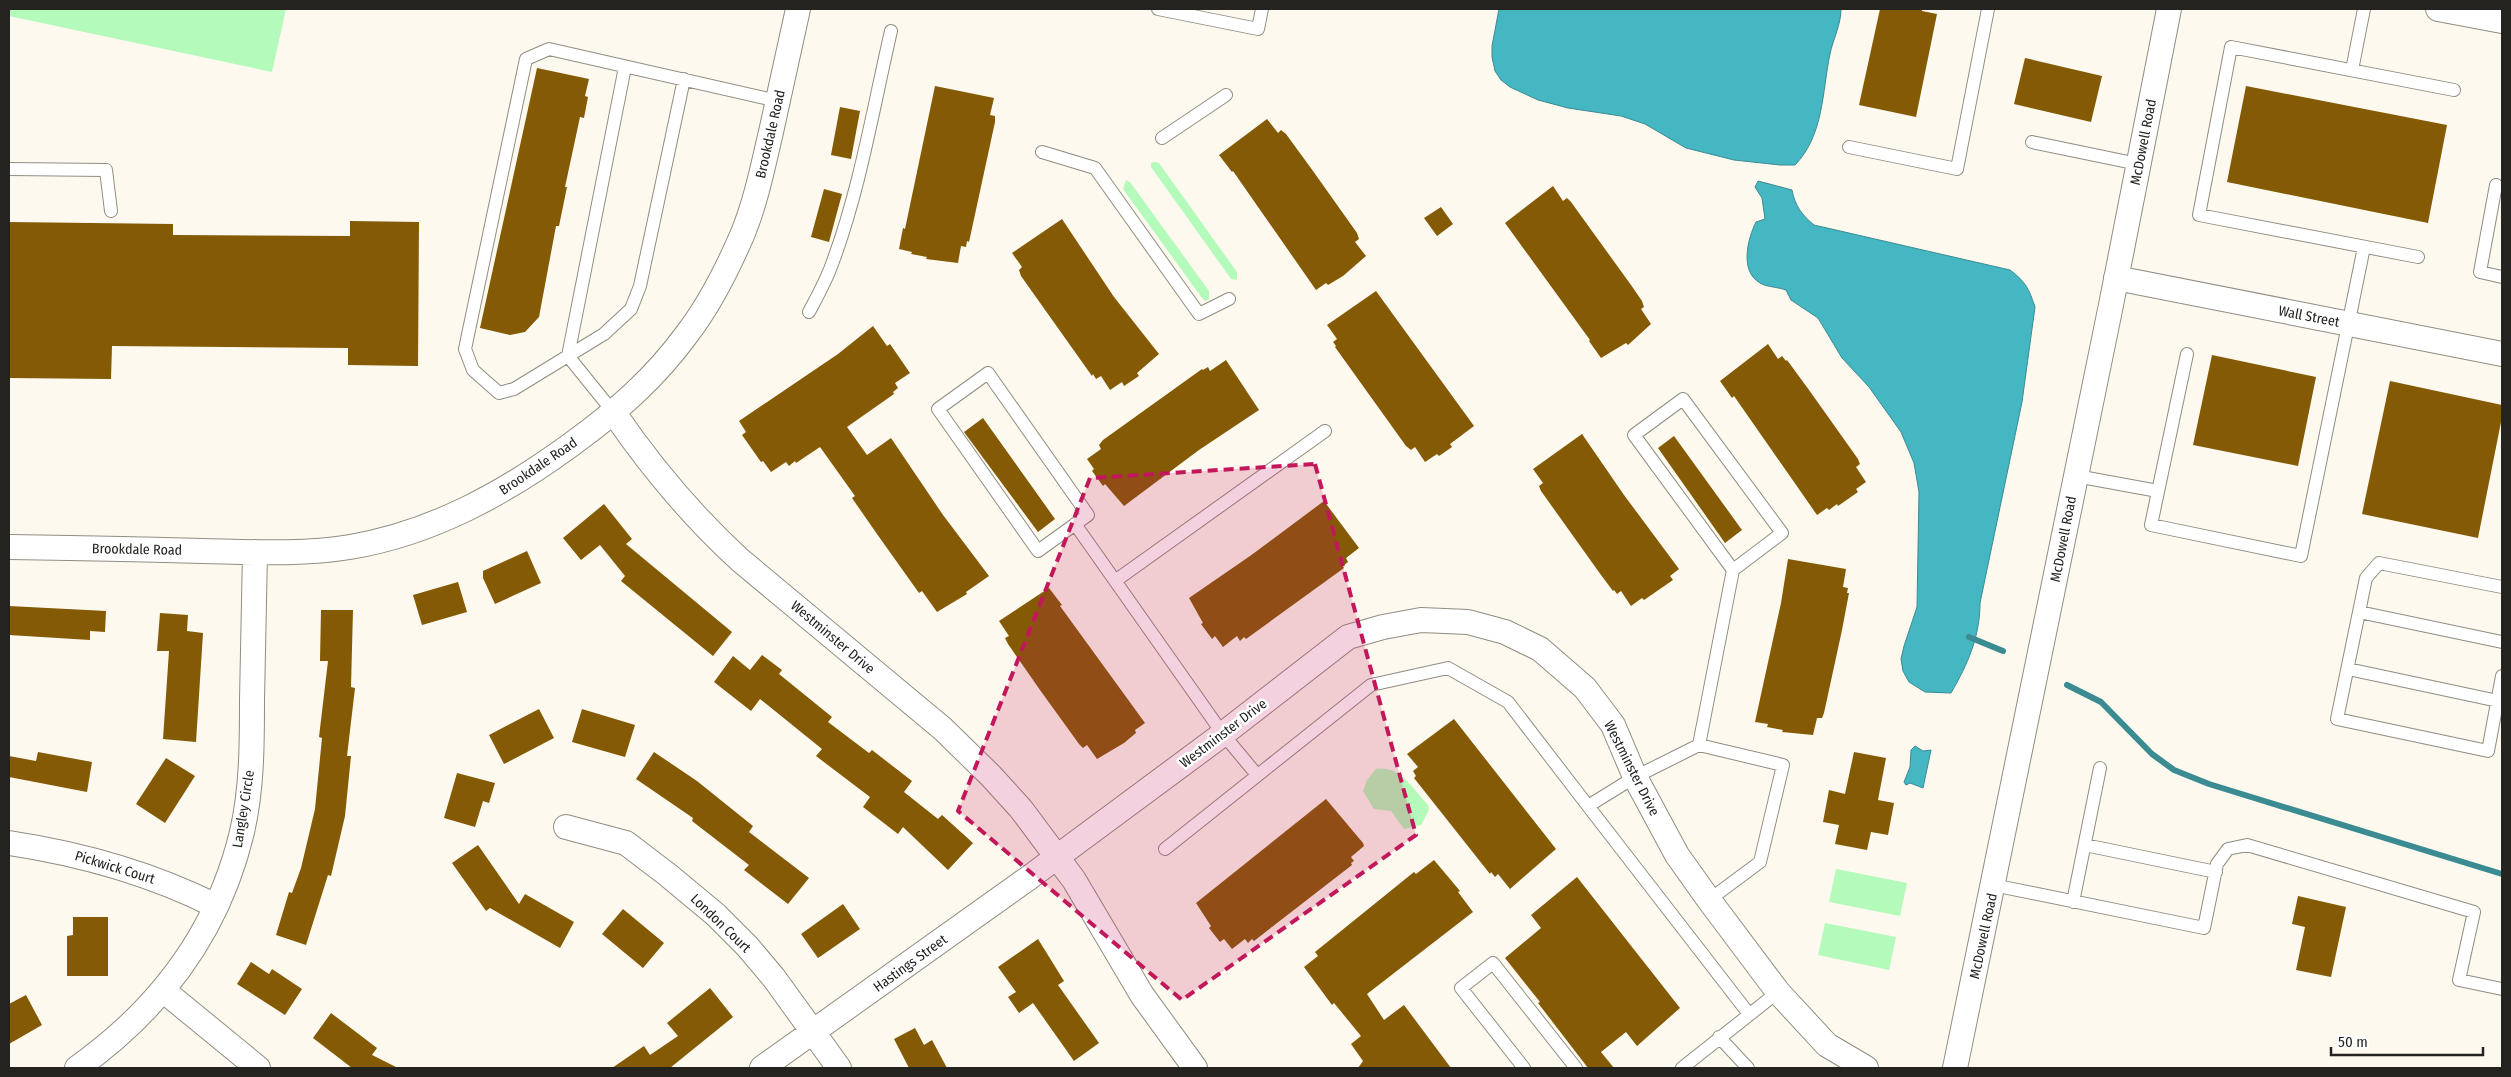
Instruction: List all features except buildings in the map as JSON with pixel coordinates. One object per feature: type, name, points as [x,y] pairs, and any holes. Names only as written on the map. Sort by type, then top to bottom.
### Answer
[{"type":"street","name":"Brookdale Road","points":[[9,547],[283,553],[348,547],[391,538],[425,528],[492,497],[548,462],[614,413],[645,384],[671,355],[707,305],[726,271],[743,232],[758,186],[798,9]]},
{"type":"street","name":"McDowell Road","points":[[1955,1068],[2169,9]]},
{"type":"street","points":[[2438,9],[2502,21]]},
{"type":"street","name":"Wall Street","points":[[2116,278],[2502,354]]},
{"type":"street","name":"Westminster Drive","points":[[614,413],[654,468],[706,528],[740,560],[943,729],[991,776],[1057,857],[1094,914],[1142,995],[1195,1068]]},
{"type":"street","name":"Langley Circle","points":[[77,1068],[104,1049],[164,991],[203,932],[235,859],[243,830],[251,771],[254,552]]},
{"type":"street","name":"Westminster Drive","points":[[1057,857],[1223,734],[1348,637],[1383,626],[1421,620],[1468,622],[1505,632],[1540,649],[1585,688],[1613,725],[1635,777],[1677,855],[1709,900],[1778,992],[1827,1045],[1866,1068]]},
{"type":"street","name":"London Court","points":[[566,827],[626,843],[668,875],[747,946],[839,1068]]},
{"type":"street","name":"Pickwick Court","points":[[9,843],[96,859],[132,870],[216,906]]},
{"type":"street","name":"Hastings Street","points":[[762,1068],[1057,857]]},
{"type":"street","points":[[164,991],[258,1068]]},
{"type":"lane","points":[[1158,9],[1258,30],[1262,9]]},
{"type":"lane","points":[[1849,146],[1956,169],[1988,9]]},
{"type":"lane","points":[[2352,70],[2364,9]]},
{"type":"lane","points":[[809,312],[832,267],[841,239],[858,176],[891,31]]},
{"type":"lane","points":[[2418,257],[2199,216],[2231,47],[2454,90]]},
{"type":"lane","points":[[684,79],[640,286],[631,308],[604,334],[514,389],[499,393],[473,370],[465,349],[526,59],[549,50],[684,79],[778,101]]},
{"type":"lane","points":[[568,356],[626,67]]},
{"type":"lane","points":[[1162,138],[1226,95]]},
{"type":"lane","points":[[2032,142],[2138,164]]},
{"type":"lane","points":[[1042,152],[1095,168],[1199,314],[1229,299]]},
{"type":"lane","points":[[9,168],[106,170],[111,211]]},
{"type":"lane","points":[[2496,185],[2480,272],[2502,277]]},
{"type":"lane","points":[[2186,354],[2151,525],[2301,556],[2350,324],[2364,247]]},
{"type":"lane","points":[[568,356],[614,413]]},
{"type":"lane","points":[[988,373],[1088,515],[1075,524],[1038,551],[938,409],[988,373]]},
{"type":"lane","points":[[1699,745],[1733,570],[1782,533],[1683,399],[1634,435],[1733,570]]},
{"type":"lane","points":[[1115,581],[1324,431]]},
{"type":"lane","points":[[2076,476],[2158,491]]},
{"type":"lane","points":[[1075,524],[1223,734],[1257,775]]},
{"type":"lane","points":[[2502,587],[2379,564],[2366,578],[2337,719],[2488,751],[2502,676]]},
{"type":"lane","points":[[2359,612],[2502,642]]},
{"type":"lane","points":[[1165,849],[1371,685],[1448,668],[1508,702],[1749,1014]]},
{"type":"lane","points":[[2348,669],[2498,701]]},
{"type":"lane","points":[[1588,806],[1635,777],[1699,745],[1783,766],[1760,862],[1709,900]]},
{"type":"lane","points":[[2073,902],[2100,768]]},
{"type":"lane","points":[[2085,845],[2216,872]]},
{"type":"lane","points":[[1993,885],[2204,928],[2217,864],[2228,849],[2247,845],[2474,912],[2459,980],[2502,989]]},
{"type":"lane","points":[[1524,1068],[1461,988],[1493,963],[1576,1068]]},
{"type":"lane","points":[[1682,1068],[1695,1062],[1718,1037],[1778,992]]},
{"type":"lane","points":[[1718,1037],[1748,1068]]},
{"type":"highlighted area","points":[[1315,464],[1416,835],[1182,1000],[958,811],[1090,478]]},
{"type":"green space","points":[[9,9],[286,9],[272,72],[9,16]]},
{"type":"green space","points":[[1151,163],[1159,163],[1237,272],[1237,280],[1231,279],[1151,167]]},
{"type":"green space","points":[[1126,180],[1130,182],[1209,291],[1209,299],[1205,301],[1202,298],[1123,189]]},
{"type":"green space","points":[[1376,769],[1385,769],[1399,774],[1428,805],[1429,810],[1421,825],[1404,829],[1391,811],[1374,809],[1363,791],[1367,780]]},
{"type":"green space","points":[[1836,869],[1907,883],[1900,916],[1829,902]]},
{"type":"green space","points":[[1825,923],[1896,937],[1889,970],[1818,955]]},
{"type":"water","points":[[1499,9],[1841,9],[1840,21],[1830,54],[1817,127],[1812,140],[1805,153],[1795,165],[1780,165],[1734,160],[1686,148],[1645,124],[1621,116],[1568,108],[1538,100],[1510,87],[1501,80],[1495,71],[1492,57],[1492,46]]},
{"type":"water","points":[[1758,181],[1792,190],[1800,210],[1814,225],[2010,270],[2023,282],[2033,301],[2035,307],[2022,402],[1980,603],[1978,627],[1968,660],[1951,693],[1925,692],[1909,682],[1903,671],[1901,659],[1917,607],[1919,492],[1914,463],[1901,432],[1869,387],[1842,358],[1818,318],[1791,300],[1786,290],[1760,283],[1753,278],[1749,271],[1747,254],[1750,237],[1756,222],[1765,219],[1762,198],[1755,187]]},
{"type":"water","points":[[1915,746],[1923,751],[1931,750],[1923,788],[1910,783],[1906,785],[1904,782],[1910,767],[1911,750]]},
{"type":"waterway","points":[[1969,637],[2003,651]]},
{"type":"waterway","points":[[2067,685],[2101,702],[2152,754],[2174,770],[2209,784],[2502,874]]}]
